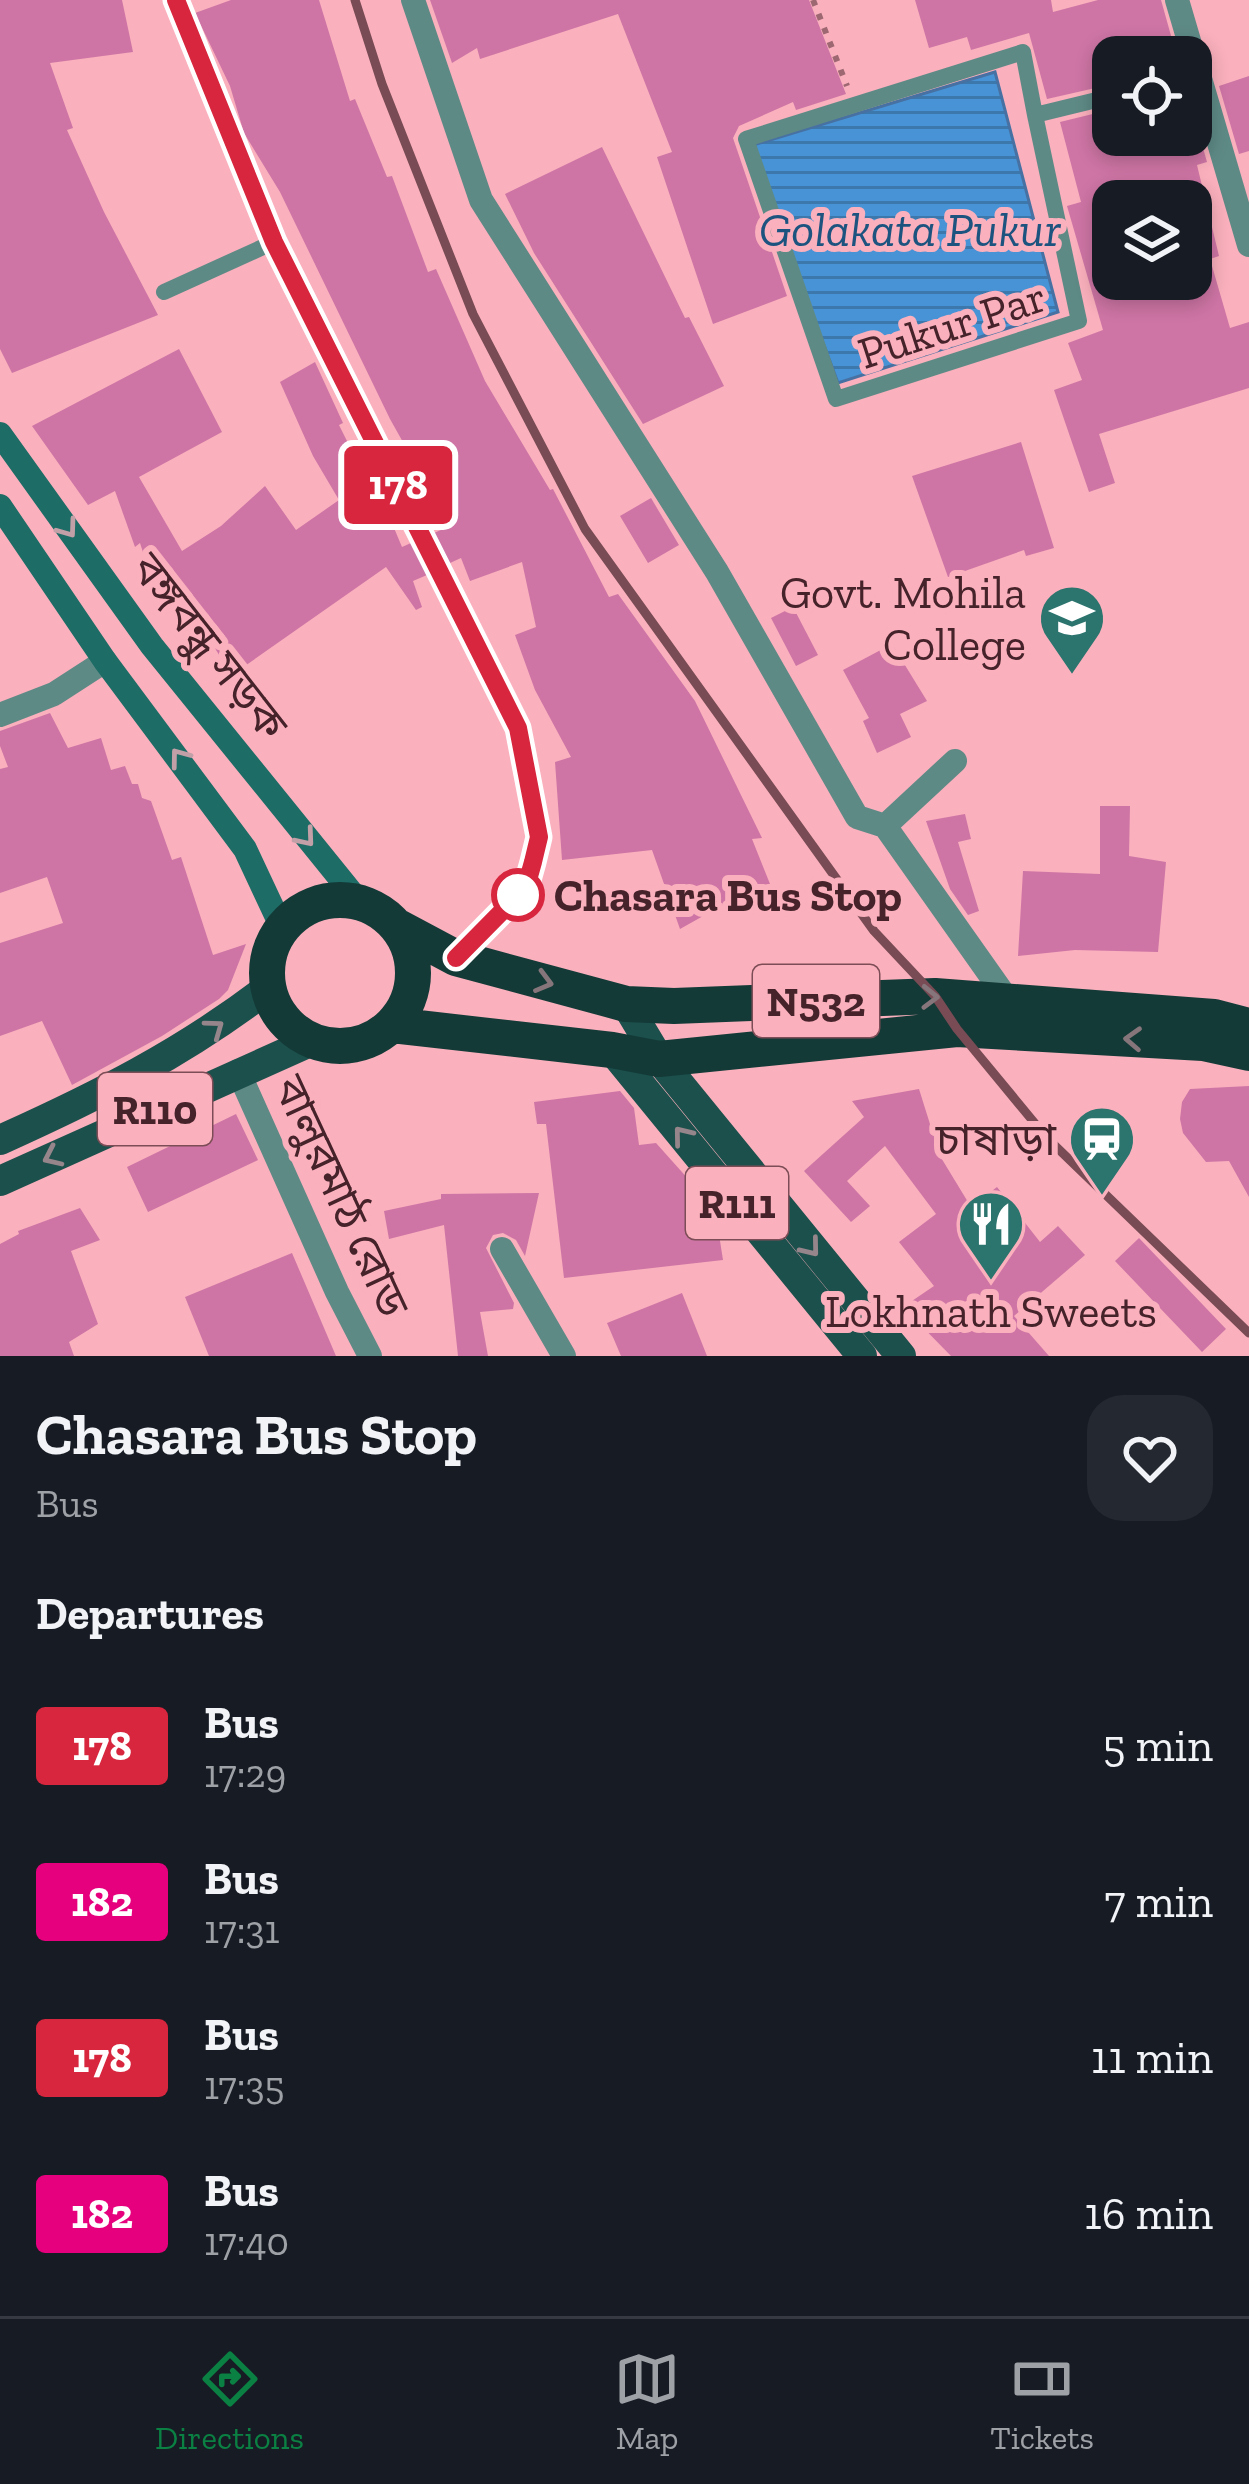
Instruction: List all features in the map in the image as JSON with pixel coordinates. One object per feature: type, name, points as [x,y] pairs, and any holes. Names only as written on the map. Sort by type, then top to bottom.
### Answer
[{"type":"highway","points":[[326,901],[360,903],[380,911],[408,944],[412,987],[392,1025],[375,1038],[354,1045],[312,1041],[277,1010],[268,988],[269,957],[283,928],[309,907],[326,901]]},
{"type":"highway","name":"N532","points":[[396,926],[456,958],[626,1004],[935,996],[1214,1017],[1249,1026]]},
{"type":"highway","name":"N532","points":[[392,1025],[659,1059],[957,1029],[1203,1043],[1249,1053]]},
{"type":"main road","name":"বঙ্গবন্ধু সড়ক","points":[[0,434],[152,646],[360,903]]},
{"type":"main road","name":"বঙ্গবন্ধু সড়ক","points":[[0,506],[105,661],[245,849],[283,928]]},
{"type":"main road","name":"R110","points":[[0,1140],[113,1089],[207,1035],[268,988]]},
{"type":"main road","points":[[626,1004],[659,1059]]},
{"type":"main road","name":"R110","points":[[0,1181],[312,1041]]},
{"type":"main road","name":"R111","points":[[612,1050],[858,1354]]},
{"type":"main road","name":"R111","points":[[659,1059],[901,1356]]},
{"type":"street","points":[[412,0],[481,200],[717,572],[857,817],[885,826],[1010,1003]]},
{"type":"street","points":[[1177,0],[1186,36]]},
{"type":"street","points":[[1212,119],[1242,196],[1249,244]]},
{"type":"street","points":[[0,715],[54,694],[105,661]]},
{"type":"street","points":[[885,826],[956,761]]},
{"type":"street","name":"বালুরমাঠ রোড","points":[[238,1071],[370,1356]]},
{"type":"street","points":[[502,1250],[564,1356]]},
{"type":"lane","points":[[176,0],[274,242],[518,728],[539,837],[526,887],[456,958]]},
{"type":"lane","name":"Pukur Par","points":[[1023,52],[1035,115],[1079,321],[836,399],[746,139],[1023,52]]},
{"type":"lane","points":[[1035,115],[1092,101]]},
{"type":"lane","points":[[164,292],[274,242]]},
{"type":"path","points":[[813,0],[854,104]]},
{"type":"water","name":"Golakata Pukur","points":[[995,72],[1058,312],[838,383],[750,146]]},
{"type":"building","points":[[0,0],[122,0],[133,52],[50,63],[73,128],[67,130],[158,315],[12,373],[0,349]]},
{"type":"building","points":[[231,0],[319,0],[350,101],[355,99],[387,177],[392,176],[428,272],[436,269],[485,381],[553,489],[609,597],[618,594],[695,701],[762,838],[752,839],[774,894],[724,914],[721,906],[680,929],[652,850],[562,860],[555,762],[571,757],[535,690],[515,635],[536,627],[522,562],[470,581],[461,558],[450,563],[434,533],[450,526],[390,419],[280,192],[244,133],[230,86],[195,13]]},
{"type":"building","points":[[430,0],[809,0],[846,94],[796,110],[793,102],[739,126],[733,138],[787,296],[713,324],[657,157],[672,152],[618,14],[480,59],[477,48],[452,63]]},
{"type":"building","points":[[915,0],[1051,0],[1053,12],[1098,0],[1161,0],[1171,36],[1092,36],[1092,89],[1047,99],[1029,33],[971,50],[967,37],[929,48]]},
{"type":"building","points":[[1249,76],[1249,151],[1239,154],[1219,86]]},
{"type":"building","points":[[1092,114],[1092,156],[1205,156],[1207,162],[1197,165],[1201,180],[1092,180],[1092,292],[1067,206],[1081,202],[1060,122]]},
{"type":"building","points":[[602,147],[685,318],[689,317],[724,386],[643,424],[534,253],[505,194]]},
{"type":"building","points":[[1212,227],[1219,256],[1212,258]]},
{"type":"building","points":[[1212,266],[1230,328],[1249,322],[1249,388],[1099,434],[1115,483],[1089,492],[1054,390],[1082,380],[1068,343],[1103,330],[1094,300],[1212,300]]},
{"type":"building","points":[[179,349],[222,432],[139,477],[182,551],[221,526],[265,486],[296,530],[339,500],[280,382],[315,362],[365,477],[371,473],[402,547],[411,543],[427,575],[413,581],[422,607],[416,610],[386,567],[232,675],[179,592],[160,604],[140,543],[135,547],[115,491],[88,505],[32,426]]},
{"type":"building","points":[[1021,442],[1054,548],[1026,556],[1024,550],[948,577],[912,476]]},
{"type":"building","points":[[651,498],[679,545],[648,563],[620,516]]},
{"type":"building","points":[[793,607],[818,655],[796,666],[771,618]]},
{"type":"building","points":[[892,644],[927,701],[900,714],[911,737],[877,753],[863,721],[869,718],[843,670]]},
{"type":"building","points":[[50,713],[68,748],[101,738],[111,770],[125,766],[142,798],[151,801],[172,860],[181,857],[213,955],[246,944],[228,990],[219,999],[72,1085],[42,1021],[0,1036],[0,943],[63,923],[47,877],[0,893],[0,769],[8,767],[0,731]]},
{"type":"building","points":[[1100,806],[1130,806],[1129,856],[1166,862],[1158,952],[1075,950],[1018,956],[1023,871],[1100,874]]},
{"type":"building","points":[[965,814],[971,839],[958,842],[979,911],[968,915],[950,889],[926,821]]},
{"type":"building","points":[[1249,1086],[1249,1197],[1229,1161],[1206,1162],[1183,1133],[1180,1119],[1190,1089]]},
{"type":"building","points":[[919,1089],[940,1156],[971,1207],[997,1187],[1040,1242],[1058,1226],[1085,1255],[1014,1316],[1049,1356],[951,1356],[903,1307],[934,1286],[899,1242],[936,1214],[885,1146],[847,1181],[870,1206],[851,1222],[804,1171],[864,1117],[852,1101]]},
{"type":"building","points":[[620,1091],[634,1108],[639,1145],[656,1143],[715,1209],[723,1260],[564,1278],[546,1124],[537,1124],[534,1102]]},
{"type":"building","points":[[236,1114],[258,1160],[148,1212],[127,1167]]},
{"type":"building","points":[[539,1193],[525,1256],[516,1240],[503,1233],[493,1235],[486,1248],[513,1309],[480,1312],[488,1356],[458,1356],[444,1225],[389,1239],[384,1211],[441,1199],[441,1194]]},
{"type":"building","points":[[80,1208],[100,1240],[71,1251],[98,1324],[69,1342],[74,1356],[0,1356],[0,1244],[18,1231]]},
{"type":"building","points":[[1139,1238],[1226,1329],[1202,1352],[1115,1261]]},
{"type":"building","points":[[292,1253],[336,1356],[209,1356],[185,1297]]},
{"type":"building","points":[[682,1293],[707,1356],[621,1356],[607,1323]]},
{"type":"railway","points":[[355,0],[382,84],[473,314],[585,529],[874,931],[935,996],[1047,1138],[1249,1333]]},
{"type":"bus line","name":"178","points":[[176,0],[274,242],[518,728],[536,802],[539,837],[533,862],[526,887],[456,958]]},
{"type":"place","name":"Govt. Mohila College","points":[[1072,677]]},
{"type":"place","name":"Chasara Bus Stop","points":[[518,895]]},
{"type":"place","name":"চাষাড়া","points":[[1102,1198]]},
{"type":"place","name":"Lokhnath Sweets","points":[[991,1283]]}]
